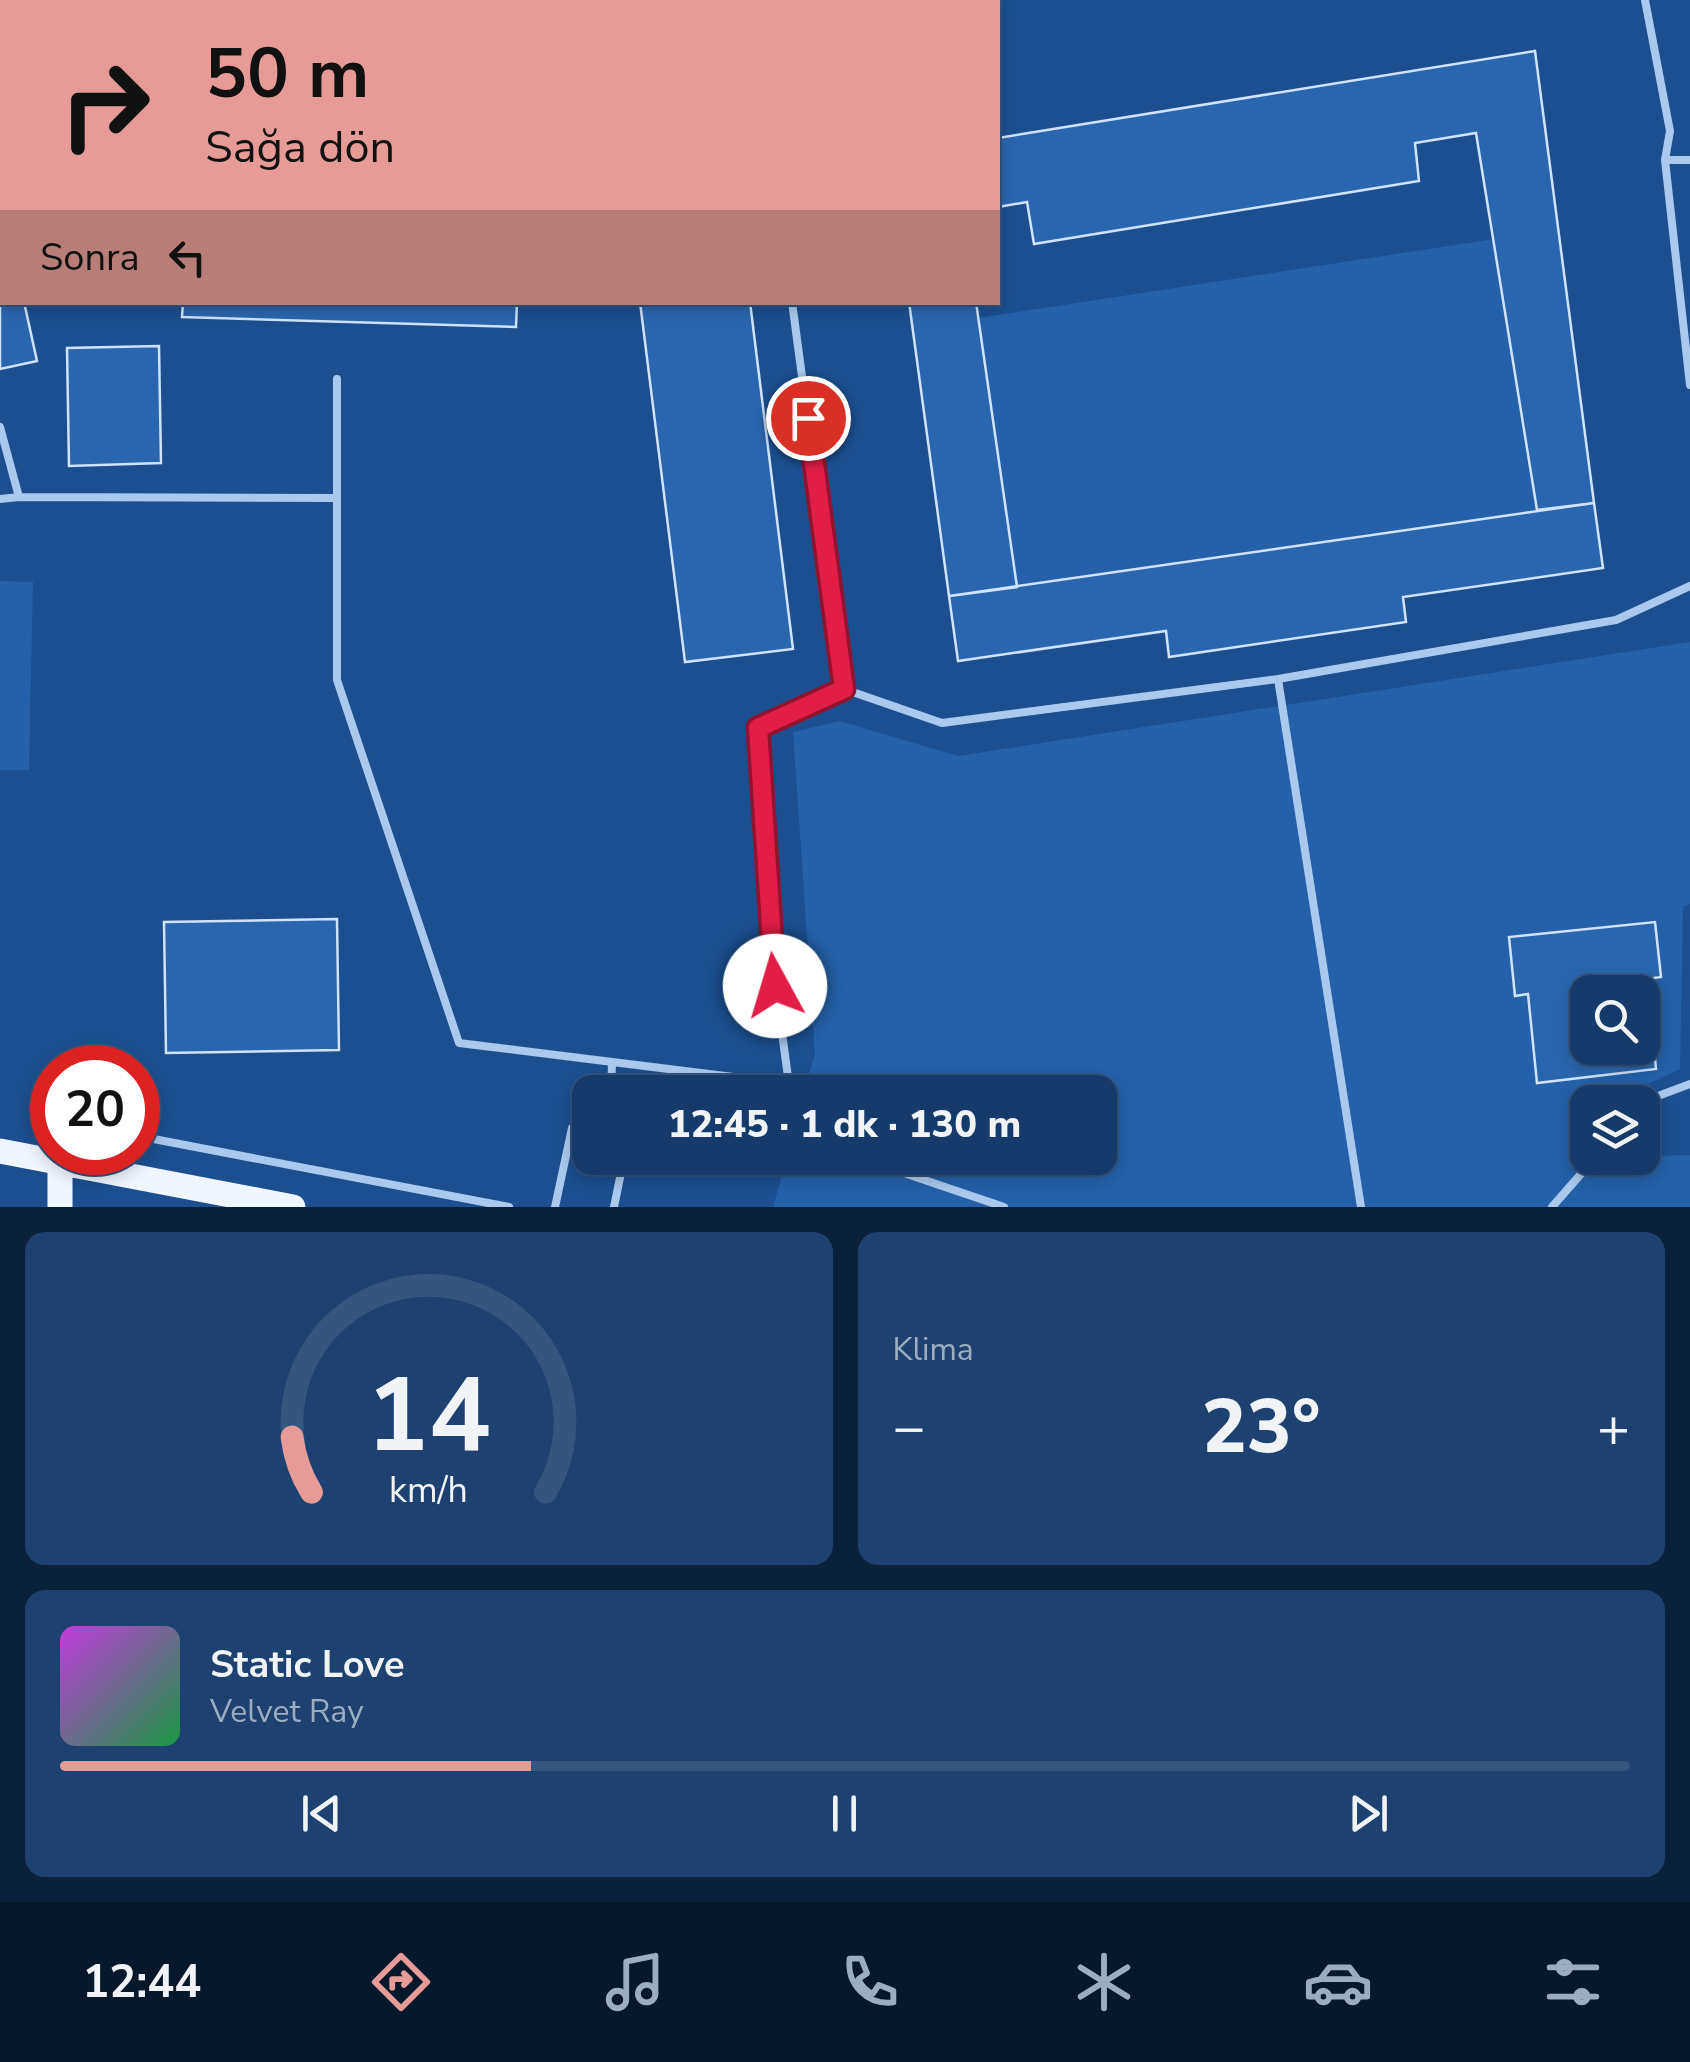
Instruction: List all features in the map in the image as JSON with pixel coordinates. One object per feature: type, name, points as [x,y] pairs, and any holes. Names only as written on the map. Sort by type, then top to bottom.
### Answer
[{"type":"main road","points":[[0,1135],[30,1145]]},
{"type":"main road","points":[[0,1150],[30,1153]]},
{"type":"main road","points":[[60,1207],[64,1175]]},
{"type":"main road","points":[[147,1175],[292,1207]]},
{"type":"lane","points":[[1646,0],[1670,131],[1665,160],[1690,385]]},
{"type":"lane","points":[[1665,160],[1690,160]]},
{"type":"lane","points":[[792,305],[844,689]]},
{"type":"lane","points":[[337,379],[337,680],[458,1043],[716,1075]]},
{"type":"lane","points":[[0,427],[19,497]]},
{"type":"lane","points":[[0,499],[336,498]]},
{"type":"lane","points":[[787,1075],[770,953],[758,728],[844,689],[942,723],[1278,679],[1616,620],[1690,586]]},
{"type":"lane","points":[[1278,679],[1362,1207]]},
{"type":"lane","points":[[612,1062],[612,1075]]},
{"type":"lane","points":[[1660,1095],[1690,1084]]},
{"type":"lane","points":[[555,1207],[572,1128]]},
{"type":"lane","points":[[160,1140],[508,1207]]},
{"type":"lane","points":[[614,1207],[621,1175]]},
{"type":"lane","points":[[910,1175],[1004,1207]]},
{"type":"lane","points":[[1552,1207],[1580,1175]]},
{"type":"shaded area","points":[[1494,239],[1537,510],[1017,587],[978,318]]},
{"type":"shaded area","points":[[0,581],[33,582],[29,770],[0,770]]},
{"type":"shaded area","points":[[1690,642],[1690,904],[1683,907],[1680,1069],[1646,1085],[1570,1085],[1570,1175],[1660,1175],[1660,1156],[1690,1155],[1690,1207],[773,1207],[782,1175],[1117,1175],[1117,1075],[809,1075],[815,1053],[793,732],[840,721],[958,756]]},
{"type":"building","points":[[1535,51],[1594,503],[1537,510],[1476,133],[1415,143],[1419,181],[1034,244],[1027,202],[1000,207],[1000,138]]},
{"type":"building","points":[[0,305],[25,305],[37,361],[0,369]]},
{"type":"building","points":[[183,305],[517,305],[516,327],[182,317]]},
{"type":"building","points":[[640,305],[750,305],[793,649],[685,662]]},
{"type":"building","points":[[909,305],[976,305],[1017,587],[949,596]]},
{"type":"building","points":[[159,346],[161,463],[69,466],[67,348]]},
{"type":"building","points":[[1594,503],[1603,568],[1403,597],[1406,622],[1169,657],[1166,631],[958,661],[949,596]]},
{"type":"building","points":[[337,919],[339,1050],[166,1053],[164,922]]},
{"type":"building","points":[[1655,922],[1661,977],[1570,975],[1570,1065],[1656,1065],[1656,1069],[1537,1083],[1528,994],[1515,996],[1509,937]]},
{"type":"route","points":[[775,986],[758,728],[844,689],[808,418]]}]
